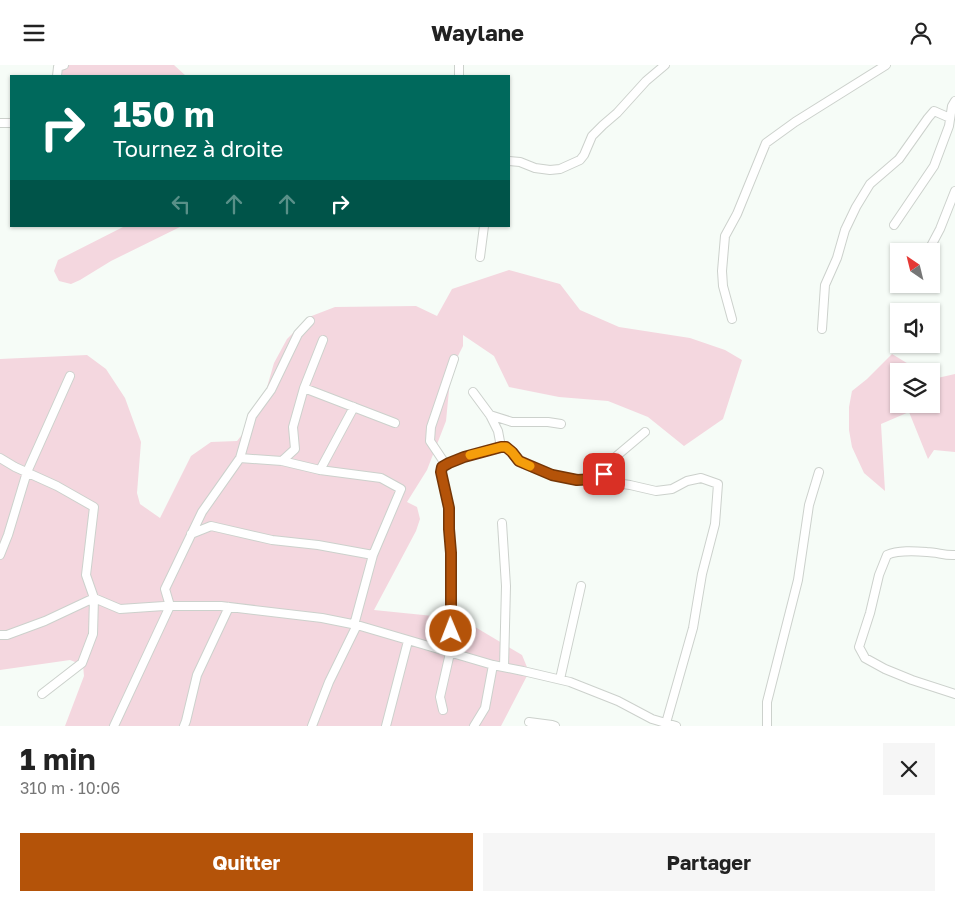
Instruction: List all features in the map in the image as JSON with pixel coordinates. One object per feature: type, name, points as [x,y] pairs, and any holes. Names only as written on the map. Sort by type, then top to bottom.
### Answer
[{"type":"street","points":[[58,75],[58,67],[64,65]]},
{"type":"street","points":[[510,161],[550,170],[560,169],[580,160],[592,136],[617,113],[646,81],[665,65]]},
{"type":"street","points":[[732,319],[723,286],[722,271],[725,236],[766,143],[886,65]]},
{"type":"street","points":[[894,225],[934,165],[949,126],[952,106],[955,101]]},
{"type":"street","points":[[822,329],[824,285],[837,258],[845,230],[856,207],[870,184],[899,159],[934,111],[950,118]]},
{"type":"street","points":[[933,243],[955,191]]},
{"type":"street","points":[[480,257],[484,227]]},
{"type":"street","points":[[114,726],[170,605],[165,589],[202,512],[240,458],[252,416],[271,390],[298,334],[310,321]]},
{"type":"street","points":[[282,461],[295,449],[293,427],[304,388],[323,340]]},
{"type":"street","points":[[446,465],[430,441],[431,427],[454,359]]},
{"type":"street","points":[[0,555],[27,472],[70,376]]},
{"type":"street","points":[[304,388],[395,423]]},
{"type":"street","points":[[473,392],[490,415],[498,431],[501,447]]},
{"type":"street","points":[[320,470],[354,407]]},
{"type":"street","points":[[490,415],[512,421],[548,422],[561,425]]},
{"type":"street","points":[[595,479],[604,474],[613,459],[645,432]]},
{"type":"street","points":[[443,710],[440,697],[452,653],[449,508],[441,472],[442,467],[464,457],[506,447],[519,461],[552,475],[577,480],[595,479],[656,491],[672,489],[687,481],[701,478],[718,484],[715,524],[702,574],[693,628],[662,724]]},
{"type":"street","points":[[0,457],[15,467],[57,486],[94,507],[86,575],[94,598],[93,634],[82,663],[42,694]]},
{"type":"street","points":[[240,458],[282,461],[320,470],[381,478],[401,489],[373,555],[356,625],[329,682],[312,726]]},
{"type":"street","points":[[767,726],[766,702],[798,580],[809,505],[820,472]]},
{"type":"street","points":[[502,523],[506,586],[504,667]]},
{"type":"street","points":[[191,535],[211,526],[272,541],[318,545],[373,555]]},
{"type":"street","points":[[955,555],[948,556],[928,551],[894,552],[887,555],[879,575],[870,613],[858,647],[865,658],[885,669],[955,694],[955,687]]},
{"type":"street","points":[[560,679],[581,586]]},
{"type":"street","points":[[0,635],[7,635],[45,621],[94,598],[120,609],[170,605],[229,607],[322,618],[356,625],[493,665],[570,681],[618,701],[662,724],[676,726]]},
{"type":"street","points":[[184,726],[197,675],[229,607]]},
{"type":"street","points":[[386,726],[408,641]]},
{"type":"street","points":[[474,726],[485,708],[493,665]]},
{"type":"street","points":[[528,722],[555,726]]},
{"type":"shaded area","points":[[59,65],[174,65],[185,75],[61,75]]},
{"type":"shaded area","points":[[123,227],[180,227],[111,261],[71,284],[59,281],[54,271],[58,260]]},
{"type":"shaded area","points":[[509,270],[560,284],[580,310],[619,327],[690,338],[725,350],[742,360],[723,419],[684,446],[648,417],[608,401],[559,397],[509,387],[494,356],[463,335],[463,346],[451,370],[446,421],[427,470],[407,502],[417,507],[420,519],[416,531],[374,610],[443,617],[470,624],[522,655],[529,672],[501,726],[65,726],[84,676],[83,665],[70,660],[0,670],[0,359],[87,355],[106,369],[125,398],[141,442],[137,493],[140,504],[160,518],[191,456],[211,442],[237,441],[245,431],[261,408],[274,363],[287,339],[309,317],[335,307],[416,306],[437,316],[452,289]]},
{"type":"shaded area","points":[[892,354],[907,363],[890,363],[890,413],[907,413],[881,424],[885,491],[864,473],[852,447],[849,430],[849,407],[852,391]]},
{"type":"shaded area","points":[[955,374],[955,452],[934,450],[928,459],[909,413],[940,413],[940,377]]},
{"type":"slow traffic","points":[[470,455],[506,447],[519,461],[530,466]]},
{"type":"route","points":[[451,631],[449,508],[442,478],[442,467],[464,457],[506,447],[519,461],[552,475],[577,480],[595,479],[604,474]]}]
